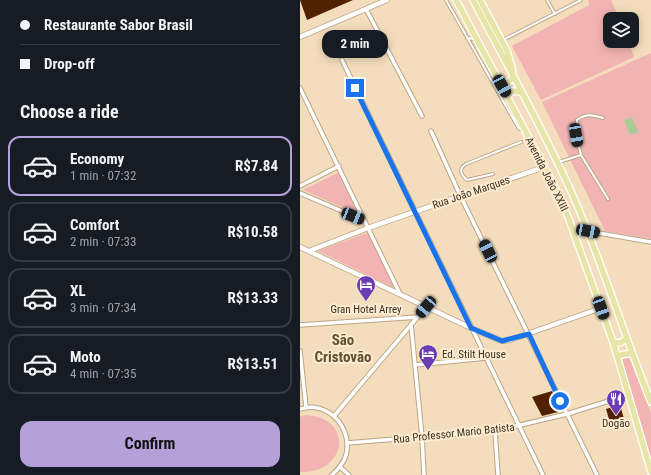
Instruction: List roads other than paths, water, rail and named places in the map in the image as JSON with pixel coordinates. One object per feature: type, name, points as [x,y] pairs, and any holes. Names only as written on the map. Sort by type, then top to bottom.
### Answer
[{"type":"main road","name":"Avenida João XXIII","points":[[456,0],[508,96],[568,217],[613,342],[651,472]]},
{"type":"main road","name":"Avenida João XXIII","points":[[473,0],[558,162],[588,231],[631,353],[651,402]]},
{"type":"main road","points":[[480,0],[510,58],[513,78],[507,83],[501,84]]},
{"type":"main road","points":[[508,96],[512,91],[520,92]]},
{"type":"main road","points":[[613,342],[620,343],[626,339]]},
{"type":"main road","points":[[617,356],[631,353]]},
{"type":"street","points":[[300,37],[387,0]]},
{"type":"street","points":[[366,9],[422,116]]},
{"type":"street","points":[[342,60],[543,475]]},
{"type":"street","points":[[300,88],[400,294]]},
{"type":"street","points":[[431,131],[460,196],[597,475]]},
{"type":"street","points":[[300,186],[339,166]]},
{"type":"street","name":"Rua João Marques","points":[[308,251],[368,228],[544,167]]},
{"type":"street","points":[[300,193],[365,221]]},
{"type":"street","points":[[588,231],[651,242]]},
{"type":"street","points":[[300,247],[471,328],[502,341],[529,334],[601,308]]},
{"type":"street","points":[[334,416],[426,307]]},
{"type":"street","points":[[300,325],[418,317]]},
{"type":"street","points":[[411,324],[422,437],[424,475]]},
{"type":"street","points":[[300,351],[306,407]]},
{"type":"street","points":[[414,365],[486,358]]},
{"type":"street","name":"Rua Professor Mario Batista","points":[[347,443],[495,431],[567,414],[628,395]]},
{"type":"street","points":[[300,409],[306,407],[322,409],[334,416],[345,431],[347,443],[346,456],[340,467],[332,475]]},
{"type":"street","points":[[495,431],[498,475]]},
{"type":"street","points":[[340,467],[349,475]]},
{"type":"lane","points":[[446,0],[519,129],[524,129]]},
{"type":"lane","points":[[547,0],[554,14]]},
{"type":"lane","points":[[502,40],[580,0]]},
{"type":"lane","points":[[467,38],[477,39]]},
{"type":"lane","points":[[495,87],[501,84]]},
{"type":"lane","points":[[502,100],[508,96]]},
{"type":"lane","points":[[603,118],[591,114],[577,120],[576,135],[581,155],[608,199]]},
{"type":"lane","points":[[493,174],[467,180],[461,171],[462,166],[466,164],[522,142]]},
{"type":"lane","points":[[558,162],[581,155]]},
{"type":"place","name":"Gran Hotel Arrey","points":[[366,302]]},
{"type":"place","name":"Ed. Stilt House","points":[[428,371]]},
{"type":"place","name":"Dogão","points":[[616,416]]},
{"type":"district","name":"São Cristovão","points":[[343,348]]}]
